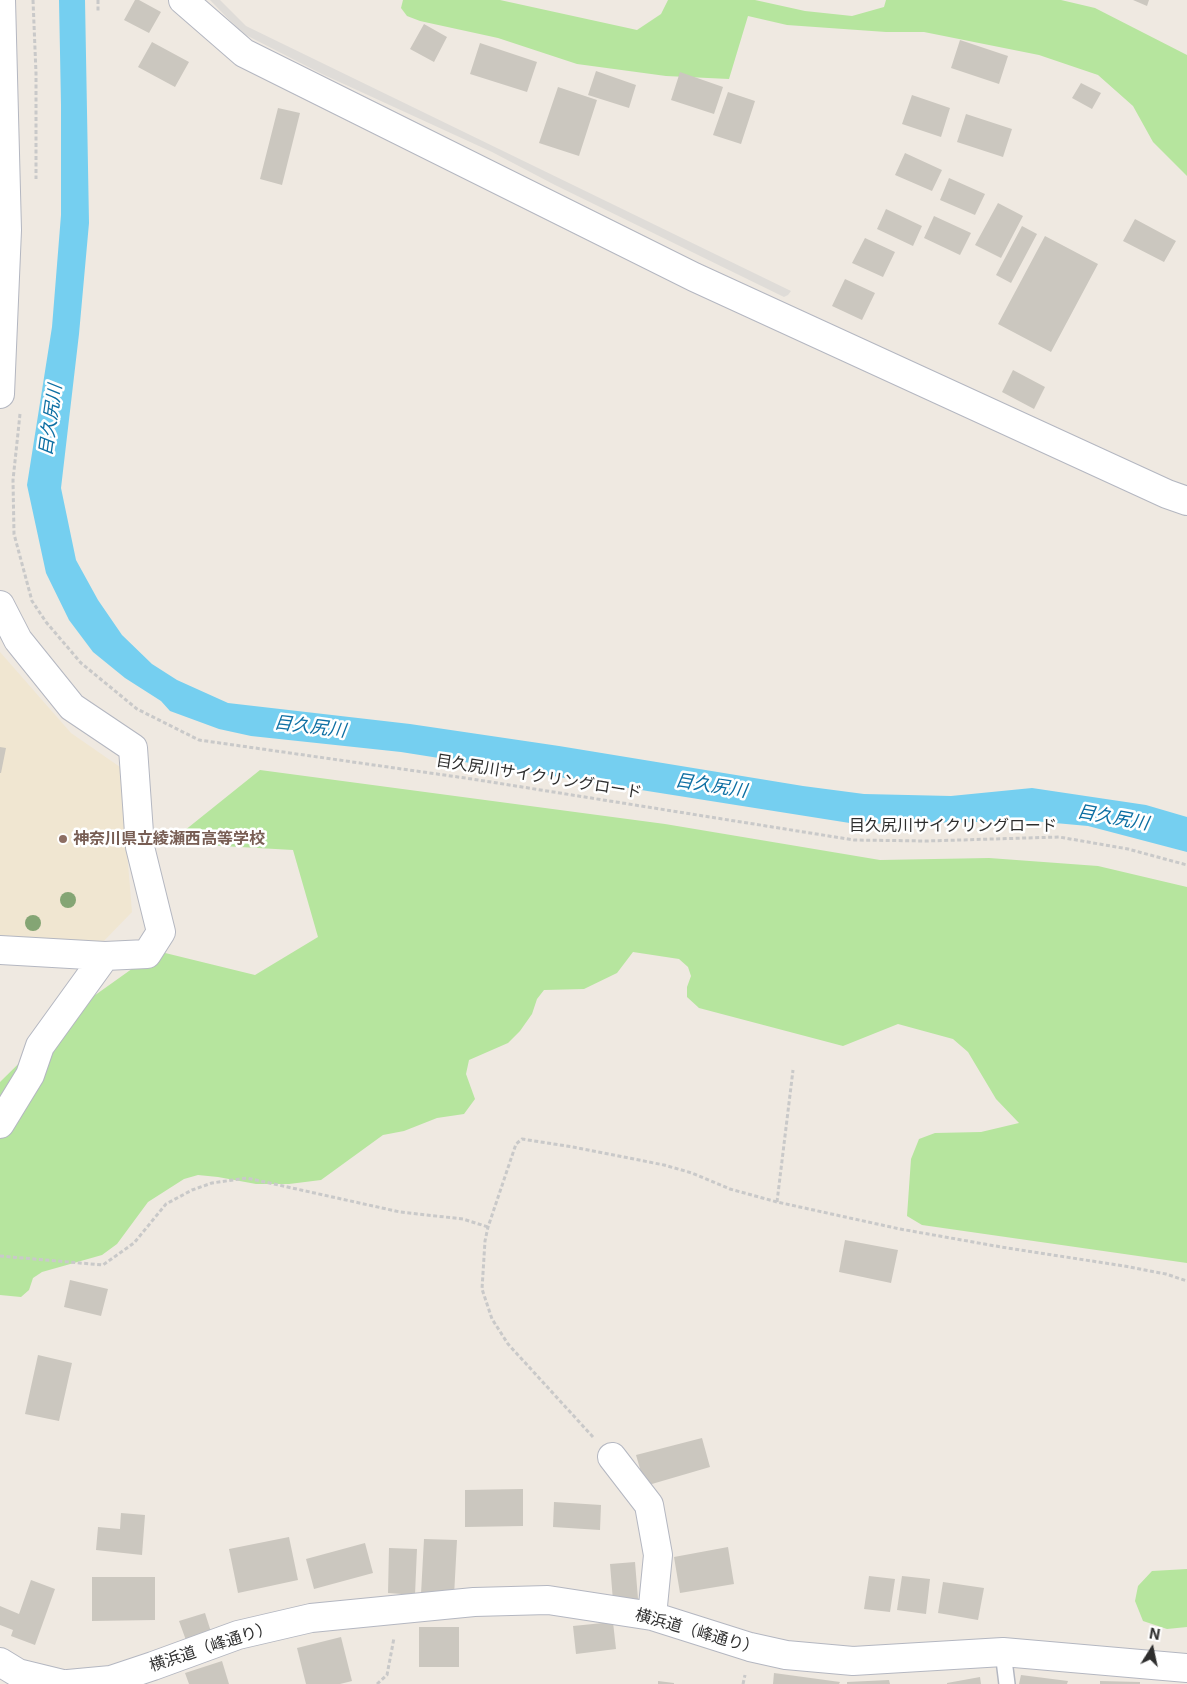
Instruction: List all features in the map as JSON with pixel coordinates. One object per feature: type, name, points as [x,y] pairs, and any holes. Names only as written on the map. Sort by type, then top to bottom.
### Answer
[{"type":"street","points":[[0,394],[7,230],[2,0]]},
{"type":"street","points":[[183,0],[244,53],[262,62],[694,277],[1158,490],[1187,501]]},
{"type":"street","points":[[0,605],[18,640],[72,706],[133,748],[140,847],[161,932],[147,954],[105,956],[0,950]]},
{"type":"street","points":[[0,1124],[30,1075],[40,1046],[105,956]]},
{"type":"street","points":[[612,1457],[649,1505],[658,1555],[652,1616]]},
{"type":"street","name":"横浜道（峰通り）","points":[[68,1684],[111,1680],[238,1635],[311,1618],[399,1611],[474,1602],[548,1600],[652,1616],[750,1648],[786,1655],[853,1661],[1003,1652],[1187,1668]]},
{"type":"street","points":[[0,1662],[18,1673],[63,1684]]},
{"type":"lane","points":[[1003,1652],[1008,1684]]},
{"type":"path","points":[[98,0],[98,12]]},
{"type":"path","name":"目久尻川サイクリングロード","points":[[46,622],[81,662],[137,709],[199,740],[482,780],[854,840],[926,841],[1059,837],[1128,849],[1187,865]]},
{"type":"path","points":[[777,1202],[794,1070]]},
{"type":"path","points":[[612,1457],[508,1344],[492,1319],[482,1289],[485,1241],[488,1227],[516,1144],[522,1139],[664,1165],[730,1189],[777,1202],[900,1229],[1001,1248],[1124,1266],[1166,1274],[1187,1281]]},
{"type":"path","points":[[0,1256],[103,1265],[134,1243],[166,1204],[192,1190],[212,1183],[247,1178],[400,1212],[463,1219],[488,1227]]},
{"type":"path","points":[[377,1684],[387,1675],[399,1611]]},
{"type":"shaded area","points":[[210,0],[220,0],[246,26],[791,291],[784,297],[555,185],[492,152],[322,74],[242,33]]},
{"type":"shaded area","name":"神奈川県立綾瀬西高等学校","points":[[0,652],[71,733],[120,767],[132,912],[99,946],[0,941]]},
{"type":"green space","points":[[403,0],[500,0],[637,30],[661,14],[668,0],[755,0],[805,11],[852,16],[884,7],[886,0],[1061,0],[1095,8],[1187,55],[1187,176],[1153,142],[1133,106],[1098,75],[1039,55],[924,32],[886,32],[787,25],[748,16],[729,79],[666,76],[577,64],[498,38],[420,21],[407,16],[401,8]]},
{"type":"green space","points":[[260,770],[665,824],[880,860],[989,858],[1098,866],[1187,887],[1187,1263],[922,1225],[907,1216],[911,1159],[919,1139],[935,1133],[981,1132],[1019,1123],[996,1099],[968,1052],[953,1039],[898,1024],[843,1046],[699,1008],[687,997],[687,987],[691,976],[688,967],[679,959],[633,952],[617,973],[584,989],[544,990],[537,999],[532,1014],[520,1031],[508,1043],[469,1060],[466,1074],[475,1099],[464,1114],[437,1118],[404,1131],[383,1135],[321,1180],[289,1184],[256,1184],[198,1175],[184,1179],[148,1202],[117,1244],[102,1255],[42,1272],[33,1278],[29,1290],[21,1297],[0,1295],[0,1082],[70,1013],[157,951],[255,975],[318,937],[293,850],[169,843]]},
{"type":"green space","points":[[1187,1569],[1187,1627],[1167,1629],[1143,1621],[1135,1601],[1138,1586],[1152,1571]]},
{"type":"water","name":"目久尻川","points":[[59,0],[85,0],[89,223],[79,334],[61,488],[76,560],[98,600],[122,635],[152,664],[177,680],[228,703],[410,724],[803,786],[864,794],[951,796],[1032,788],[1146,805],[1187,817],[1187,852],[1088,826],[1033,821],[856,824],[401,752],[251,736],[219,729],[170,711],[161,701],[125,678],[93,652],[69,620],[46,573],[27,485],[52,327],[61,215]]},
{"type":"building","points":[[135,0],[139,0],[161,12],[149,33],[124,20]]},
{"type":"building","points":[[1133,0],[1149,0],[1147,6]]},
{"type":"building","points":[[424,24],[447,37],[434,62],[410,49]]},
{"type":"building","points":[[960,40],[1008,56],[999,84],[951,68]]},
{"type":"building","points":[[152,42],[189,62],[175,87],[138,67]]},
{"type":"building","points":[[480,43],[537,62],[527,92],[470,74]]},
{"type":"building","points":[[596,71],[636,85],[629,108],[588,95]]},
{"type":"building","points":[[680,72],[723,87],[714,114],[671,100]]},
{"type":"building","points":[[1081,83],[1101,93],[1092,109],[1072,98]]},
{"type":"building","points":[[558,87],[597,100],[579,156],[539,143]]},
{"type":"building","points":[[728,92],[755,101],[741,144],[713,135]]},
{"type":"building","points":[[912,95],[950,108],[941,137],[902,124]]},
{"type":"building","points":[[278,108],[300,113],[282,185],[260,179]]},
{"type":"building","points":[[966,114],[1012,129],[1003,157],[957,142]]},
{"type":"building","points":[[905,153],[942,170],[932,191],[895,175]]},
{"type":"building","points":[[949,178],[985,194],[975,215],[940,200]]},
{"type":"building","points":[[998,203],[1023,216],[1001,258],[975,245]]},
{"type":"building","points":[[886,209],[922,226],[913,246],[877,229]]},
{"type":"building","points":[[934,216],[971,233],[960,255],[924,238]]},
{"type":"building","points":[[1135,219],[1176,241],[1164,262],[1123,241]]},
{"type":"building","points":[[1022,226],[1037,234],[1011,283],[996,275]]},
{"type":"building","points":[[1045,236],[1098,264],[1051,352],[998,324]]},
{"type":"building","points":[[865,238],[895,252],[883,277],[852,263]]},
{"type":"building","points":[[845,279],[875,293],[862,320],[832,306]]},
{"type":"building","points":[[1013,370],[1045,387],[1034,409],[1002,392]]},
{"type":"building","points":[[0,747],[6,748],[1,773],[0,773]]},
{"type":"building","points":[[845,1240],[898,1250],[891,1283],[839,1272]]},
{"type":"building","points":[[70,1280],[108,1289],[101,1316],[64,1307]]},
{"type":"building","points":[[38,1355],[72,1363],[59,1421],[25,1414]]},
{"type":"building","points":[[702,1438],[710,1467],[645,1486],[636,1455]]},
{"type":"building","points":[[523,1489],[523,1526],[465,1527],[465,1490]]},
{"type":"building","points":[[554,1502],[601,1505],[600,1530],[553,1527]]},
{"type":"building","points":[[121,1513],[145,1515],[142,1555],[96,1550],[98,1527],[120,1529]]},
{"type":"building","points":[[289,1537],[298,1580],[238,1593],[229,1549]]},
{"type":"building","points":[[424,1539],[457,1540],[454,1596],[421,1594]]},
{"type":"building","points":[[365,1543],[373,1573],[314,1589],[306,1559]]},
{"type":"building","points":[[728,1547],[734,1584],[680,1593],[674,1557]]},
{"type":"building","points":[[389,1548],[417,1549],[415,1595],[388,1593]]},
{"type":"building","points":[[635,1562],[638,1599],[613,1601],[610,1564]]},
{"type":"building","points":[[869,1576],[895,1579],[890,1612],[864,1609]]},
{"type":"building","points":[[902,1576],[930,1579],[926,1614],[897,1610]]},
{"type":"building","points":[[92,1577],[155,1577],[155,1620],[92,1621]]},
{"type":"building","points":[[31,1580],[55,1589],[35,1645],[11,1636],[13,1630],[0,1625],[0,1606],[19,1614]]},
{"type":"building","points":[[943,1582],[984,1588],[978,1620],[938,1613]]},
{"type":"building","points":[[205,1613],[212,1635],[187,1643],[179,1621]]},
{"type":"building","points":[[613,1622],[616,1649],[576,1654],[573,1626]]},
{"type":"building","points":[[419,1627],[459,1627],[459,1667],[419,1667]]},
{"type":"building","points":[[341,1637],[352,1681],[340,1684],[306,1684],[297,1648]]},
{"type":"building","points":[[222,1661],[229,1684],[189,1684],[185,1673]]},
{"type":"building","points":[[774,1673],[840,1682],[839,1684],[773,1684]]},
{"type":"building","points":[[1021,1675],[1068,1681],[1067,1684],[1019,1684]]},
{"type":"building","points":[[980,1677],[981,1684],[947,1684],[947,1683]]},
{"type":"building","points":[[889,1680],[890,1684],[847,1684],[847,1682]]},
{"type":"building","points":[[658,1681],[674,1683],[674,1684],[658,1684]]},
{"type":"building","points":[[1100,1681],[1140,1682],[1140,1684],[1100,1684]]},
{"type":"place","name":"神奈川県立綾瀬西高等学校","points":[[63,839]]}]
